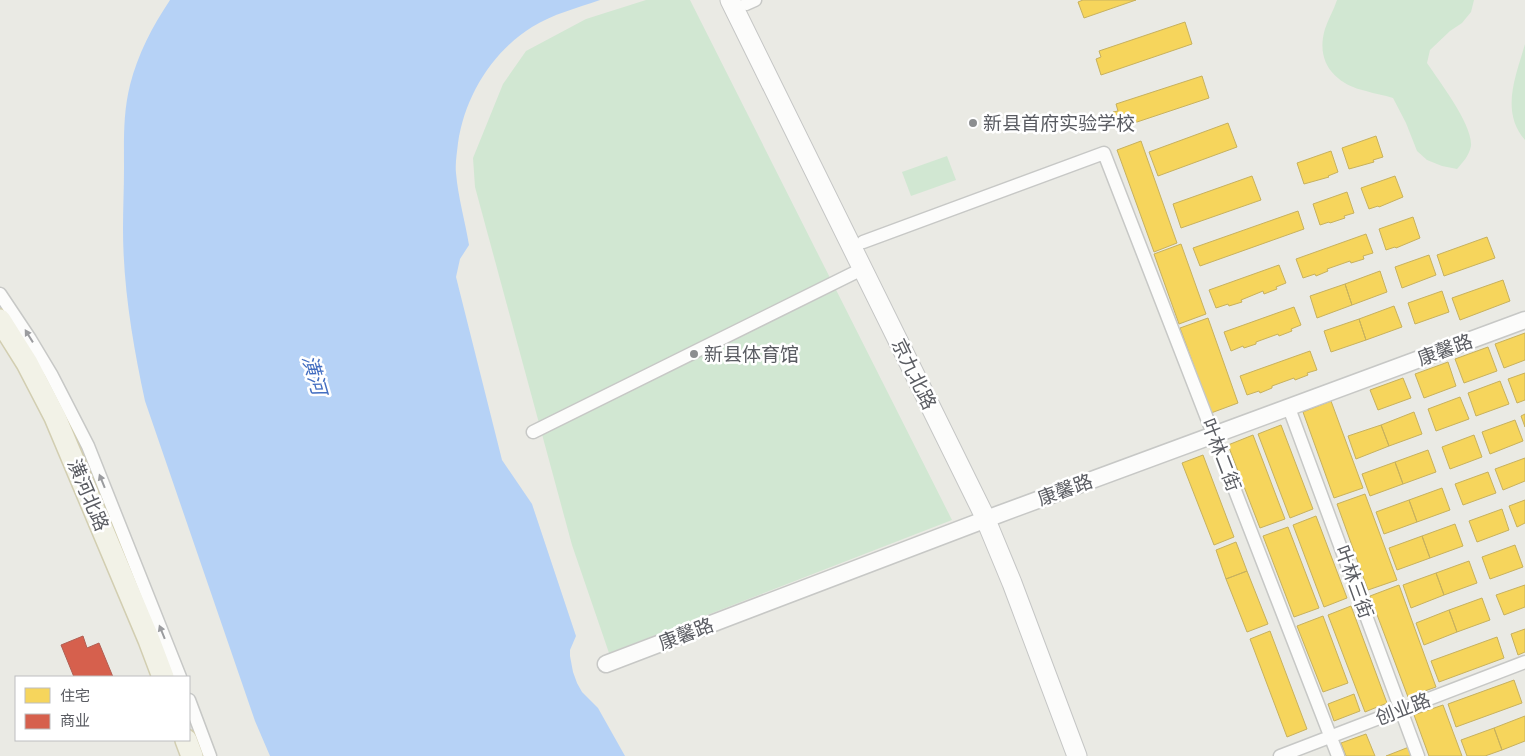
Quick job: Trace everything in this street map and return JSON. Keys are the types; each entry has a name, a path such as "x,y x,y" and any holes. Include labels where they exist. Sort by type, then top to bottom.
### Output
{"main road":[{"name":"京九北路","path":"744,1 863,242 992,518 1012,583 1077,756"},
{"name":"京九北路","path":"744,1 862,269 1024,578 1091,756"},
{"name":"潢河北路","path":"0,320 27,364 55,417 163,676"},
{"name":"潢河北路","path":"0,344 44,422 149,676"},
{"path":"173,741 179,756"},
{"path":"186,741 192,756"}],"street":[{"name":"叶林二街","path":"863,242 1104,153 1338,756"},
{"path":"533,432 862,269"},
{"path":"0,294 51,374 88,446 180,676"},
{"name":"康馨路","path":"606,664 1525,320"},
{"name":"叶林三街","path":"1289,408 1418,756"},
{"name":"创业路","path":"1280,756 1525,662"},
{"path":"190,703 210,756"}],"green space":[{"name":"新县体育馆","path":"646,0 690,0 952,520 609,653 572,545 475,187 473,158 503,84 526,51 586,19"},
{"path":"1337,0 1474,0 1471,12 1462,23 1450,31 1430,50 1427,63 1461,115 1470,137 1471,146 1469,153 1457,169 1427,160 1417,151 1406,123 1393,98 1355,88 1345,83 1330,70 1325,61 1323,41 1326,25"},
{"path":"1525,44 1525,140 1517,129 1513,117 1512,93"},
{"path":"947,156 956,180 911,196 902,172"}],"water":[{"name":"潢河","path":"170,0 600,0 548,18 518,37 493,62 474,92 462,126 456,158 457,182 469,245 460,259 456,277 502,460 532,504 576,636 570,650 573,672 582,692 598,708 625,756 270,756 255,721 145,401 136,359 130,316 123,251 126,106 133,74 141,52 157,20"}],"building: 住宅":[{"path":"1083,0 1136,0 1084,18 1078,2"},
{"path":"1185,22 1192,44 1101,75 1096,59 1101,57 1099,51"},
{"path":"1202,76 1209,98 1119,128 1113,112 1118,111 1116,104"},
{"path":"1228,123 1237,147 1158,176 1149,152"},
{"path":"1376,136 1383,157 1373,160 1374,162 1349,169 1342,148"},
{"path":"1141,141 1177,243 1154,252 1117,150"},
{"path":"1331,151 1338,172 1329,177 1304,184 1297,163"},
{"path":"1252,176 1261,200 1181,228 1173,204"},
{"path":"1395,176 1403,197 1369,209 1361,188"},
{"path":"1347,192 1354,213 1344,216 1345,218 1320,225 1313,204"},
{"path":"1298,211 1304,229 1200,266 1193,248"},
{"path":"1413,217 1420,238 1386,250 1379,229"},
{"path":"1366,234 1373,253 1363,256 1364,259 1351,263 1350,261 1327,269 1328,271 1316,276 1315,274 1303,278 1296,259"},
{"path":"1487,237 1495,258 1444,276 1437,255"},
{"path":"1181,244 1206,314 1179,324 1154,254"},
{"path":"1429,255 1436,275 1402,288 1395,267"},
{"path":"1279,265 1286,283 1264,294 1263,291 1241,300 1242,302 1216,308 1209,290"},
{"path":"1380,271 1387,292 1352,305 1345,284"},
{"path":"1503,280 1510,301 1460,320 1452,298"},
{"path":"1345,284 1352,305 1317,318 1310,296"},
{"path":"1442,291 1449,312 1415,324 1408,303"},
{"path":"1394,306 1402,327 1366,340 1359,319"},
{"path":"1294,307 1301,325 1279,336 1278,334 1256,342 1256,344 1244,348 1243,346 1231,351 1224,332"},
{"path":"1208,318 1238,403 1211,413 1180,328"},
{"path":"1359,319 1366,340 1331,352 1324,331"},
{"path":"1525,333 1525,360 1504,368 1495,344"},
{"path":"1488,347 1497,371 1464,383 1455,359"},
{"path":"1310,351 1317,370 1295,380 1294,378 1272,386 1272,388 1260,393 1259,391 1247,395 1240,376"},
{"path":"1448,362 1456,386 1424,398 1415,374"},
{"path":"1525,373 1525,400 1517,403 1508,379"},
{"path":"1403,378 1411,398 1378,410 1370,390"},
{"path":"1500,381 1509,404 1476,416 1468,393"},
{"path":"1460,397 1469,419 1436,431 1428,409"},
{"path":"1331,401 1363,488 1334,498 1303,412"},
{"path":"1414,412 1422,434 1389,446 1381,425"},
{"path":"1525,414 1525,427 1521,416"},
{"path":"1515,420 1523,441 1490,454 1482,432"},
{"path":"1281,425 1313,509 1290,518 1258,434"},
{"path":"1381,425 1389,446 1356,459 1348,436"},
{"path":"1253,435 1285,519 1260,528 1228,445"},
{"path":"1474,435 1482,457 1450,469 1442,447"},
{"path":"1428,450 1436,472 1403,484 1395,462"},
{"path":"1203,455 1234,537 1214,545 1182,463"},
{"path":"1525,458 1525,481 1503,490 1495,469"},
{"path":"1395,462 1403,484 1370,496 1362,474"},
{"path":"1488,472 1496,493 1463,505 1455,484"},
{"path":"1442,488 1450,510 1417,522 1409,500"},
{"path":"1365,494 1397,580 1368,590 1337,504"},
{"path":"1409,500 1417,522 1384,534 1376,512"},
{"path":"1525,500 1525,523 1517,527 1509,506"},
{"path":"1502,509 1509,530 1477,542 1469,521"},
{"path":"1316,516 1347,598 1324,607 1293,525"},
{"path":"1455,524 1463,546 1430,558 1422,536"},
{"path":"1288,527 1319,608 1294,617 1263,536"},
{"path":"1422,536 1430,558 1397,570 1389,548"},
{"path":"1236,542 1247,571 1226,579 1216,550"},
{"path":"1515,545 1523,567 1490,579 1482,557"},
{"path":"1469,561 1477,583 1444,595 1436,573"},
{"path":"1247,571 1268,624 1247,632 1226,579"},
{"path":"1436,573 1444,595 1411,608 1403,585"},
{"path":"1399,585 1436,687 1408,697 1370,596"},
{"path":"1525,585 1525,607 1504,615 1496,595"},
{"path":"1482,598 1490,620 1457,632 1449,610"},
{"path":"1351,606 1387,703 1365,712 1328,615"},
{"path":"1449,610 1457,632 1424,645 1416,623"},
{"path":"1323,616 1348,683 1323,692 1297,626"},
{"path":"1525,629 1525,652 1518,655 1511,634"},
{"path":"1270,631 1307,729 1287,737 1250,639"},
{"path":"1497,637 1504,658 1439,682 1431,661"},
{"path":"1514,680 1522,703 1456,727 1448,704"},
{"path":"1354,694 1360,711 1334,721 1328,704"},
{"path":"1443,705 1462,756 1429,756 1414,715"},
{"path":"1525,716 1525,741 1502,750 1494,728"},
{"path":"1494,728 1502,750 1485,756 1467,756 1461,740"},
{"path":"1366,734 1375,756 1346,756 1341,743"},
{"path":"1409,747 1413,756 1386,756"}],"building: 商业":[{"path":"83,636 87,648 99,643 113,676 74,676 61,645"}],"place":[{"name":"新县首府实验学校","path":"973,123"},
{"name":"新县体育馆","path":"694,354"}]}
